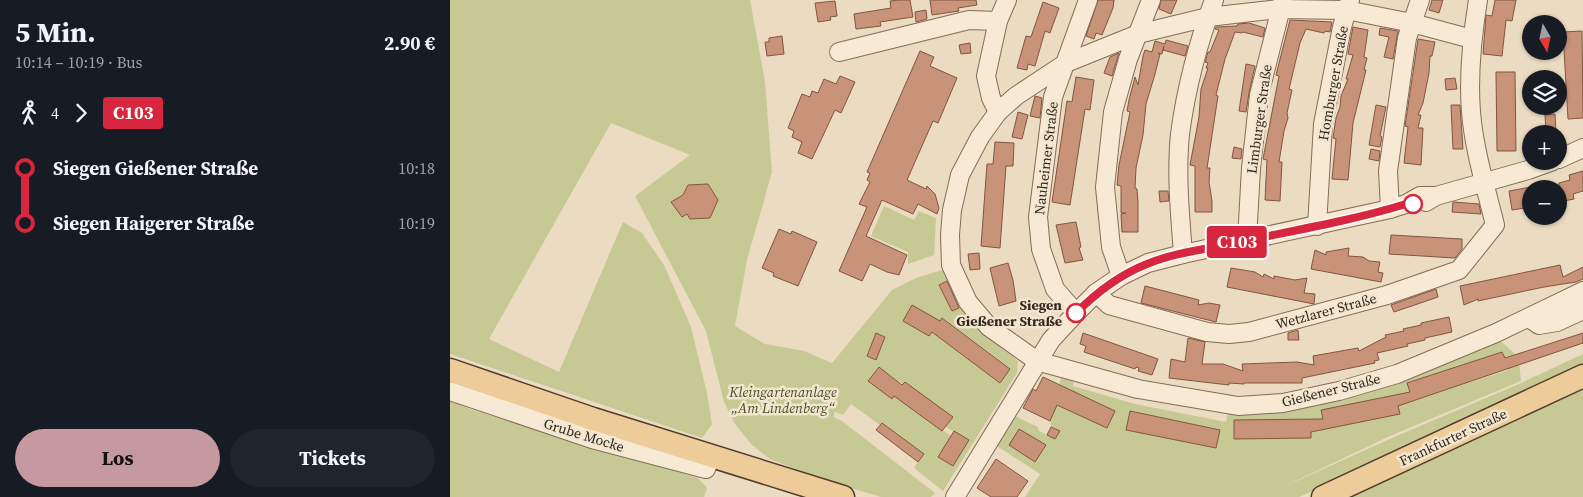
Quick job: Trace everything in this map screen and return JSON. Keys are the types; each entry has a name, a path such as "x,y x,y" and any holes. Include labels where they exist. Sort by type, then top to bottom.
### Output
{"main road":[{"path":"450,370 532,399 843,497"},
{"name":"Frankfurter Straße","path":"1323,497 1583,376"}],"street":[{"path":"998,112 990,98 986,76 998,21 1007,0"},
{"name":"Nauheimer Straße","path":"1076,313 1055,289 1041,249 1038,217 1053,97 1088,0"},
{"path":"1121,276 1111,247 1105,187 1113,112 1128,59 1151,0"},
{"path":"1183,254 1179,197 1180,135 1191,75 1214,0"},
{"path":"1398,207 1388,171 1407,38 1420,0"},
{"path":"1478,0 1472,39 1471,112 1483,182"},
{"path":"1037,361 989,327 968,302 951,265 950,235 952,210 960,175 980,137 998,112 1016,96 1066,63 1138,34 1208,17 1281,4 1348,5 1472,39"},
{"name":"Limburger Straße","path":"1247,240 1259,95 1281,4"},
{"name":"Homburger Straße","path":"1317,226 1323,124 1348,5"},
{"path":"838,52 968,20 998,21"},
{"path":"1567,155 1583,148"},
{"path":"955,497 1051,340 1096,293 1121,276 1148,263 1398,207 1420,196 1436,196 1528,170"},
{"name":"Wetzlarer Straße","path":"1096,293 1109,304 1208,332 1229,334 1249,332 1387,295 1459,270 1495,225 1483,182"},
{"name":"Gießener Straße","path":"1037,361 1178,397 1238,406 1283,403 1339,391 1397,374 1460,349 1583,291"},
{"path":"1529,318 1539,325 1557,322 1583,310"},
{"name":"Grube Mocke","path":"450,391 592,439 706,469 710,456"}],"green space":[{"name":"Kleingartenanlage „Am Lindenberg“","path":"450,0 750,0 765,82 772,172 747,260 735,326 765,344 804,351 832,363 892,290 916,278 942,270 946,272 949,279 939,285 952,311 960,307 964,309 989,339 1018,362 1017,373 943,491 914,468 923,454 882,423 880,425 851,404 843,415 835,412 833,417 842,421 935,493 931,497 881,497 824,480 770,459 752,445 735,424 724,402 706,331 635,196 690,155 611,123 489,339 559,372 623,222 642,233 664,265 691,327 707,393 712,424 702,438 450,354","holes":["943,318 1010,368 1000,382 932,332","876,334 885,337 876,360 867,356","878,367 952,418 946,427 968,440 952,465 938,457 951,436 894,396 892,399 868,381"]},
{"path":"884,206 914,220 919,211 936,218 934,255 908,264 908,252 871,236"},
{"path":"1500,341 1517,358 1521,381 1390,436 1281,488 1583,354 1583,372 1299,497 1025,497 1040,474 997,446 1015,416 1038,427 1039,431 1055,439 1059,431 1051,427 1050,421 1054,412 1027,400 1029,399 1052,402 1107,428 1115,411 1059,385 1062,374 1074,378 1073,386 1135,404 1226,422 1228,412 1424,371","holes":["1502,352 1508,370 1413,401 1407,383","1395,395 1324,429 1321,410","1130,411 1220,430 1216,448 1126,430","1311,419 1311,438 1234,439 1234,420"]},
{"path":"1583,383 1583,497 1344,497"},
{"path":"450,398 470,409 698,478 707,488 704,497 450,497"}],"building":[{"path":"910,0 913,17 880,22 881,26 856,29 854,14 891,8 890,1"},
{"path":"930,0 976,0 977,5 958,8 959,11 932,15"},
{"path":"1098,0 1114,0 1113,8 1102,35 1096,33 1094,39 1086,36"},
{"path":"1161,0 1177,0 1171,14 1159,9"},
{"path":"1432,0 1443,0 1439,13 1429,10"},
{"path":"1495,0 1516,0 1512,21 1506,20 1502,56 1483,54 1486,15 1492,16"},
{"path":"835,1 837,16 830,17 831,20 818,22 815,3"},
{"path":"1043,2 1059,8 1050,33 1045,31 1035,66 1028,64 1027,70 1017,68 1026,36 1031,37"},
{"path":"926,10 927,19 916,22 915,12"},
{"path":"1290,20 1332,22 1330,32 1325,31 1324,33 1306,29 1300,43 1289,89 1292,90 1279,162 1282,162 1280,201 1265,200 1267,160 1263,159 1279,76 1276,75"},
{"path":"1249,23 1265,28 1263,37 1235,32 1225,59 1216,95 1218,96 1207,168 1210,168 1209,182 1212,212 1195,212 1195,166 1190,165 1199,117 1201,89 1208,68 1206,68 1208,63 1205,62 1219,30 1215,29 1216,27 1237,26 1238,24"},
{"path":"1353,27 1368,30 1364,57 1367,58 1364,70 1366,70 1353,123 1348,180 1332,179 1336,139 1333,138 1341,96 1348,79 1346,79 1353,55 1348,54"},
{"path":"1380,28 1398,31 1393,59 1384,57 1389,37 1379,35"},
{"path":"1582,31 1583,118 1568,119 1567,70 1565,70 1565,60 1568,60 1568,32"},
{"path":"782,36 784,54 767,56 765,42 769,42 769,38"},
{"path":"1418,39 1435,42 1432,56 1430,56 1429,73 1423,103 1418,115 1421,115 1418,128 1423,128 1421,165 1404,163 1408,127 1405,126"},
{"path":"1166,40 1188,46 1185,56 1163,50 1162,54 1158,53 1160,54 1146,104 1143,135 1136,168 1135,188 1137,189 1138,202 1138,232 1122,232 1121,214 1126,213 1121,213 1121,186 1117,185 1119,165 1130,112 1127,111 1135,77 1138,85 1145,50 1152,52 1155,41 1165,44"},
{"path":"970,43 971,53 961,54 959,45"},
{"path":"920,51 934,57 930,66 957,78 938,123 933,121 907,180 926,189 927,186 935,194 939,208 937,214 918,204 913,214 882,200 866,236 907,255 899,275 870,264 862,281 839,271 867,207 859,204 870,182 867,180 870,173 867,172"},
{"path":"1119,53 1112,76 1104,73 1110,57"},
{"path":"1246,64 1255,66 1246,112 1239,111"},
{"path":"1496,72 1515,72 1516,151 1497,151"},
{"path":"840,76 855,82 841,113 835,110 812,159 798,153 802,142 792,137 794,131 788,128 802,94 810,97 812,91 818,93 824,79 836,84"},
{"path":"1076,77 1094,80 1090,110 1085,109 1070,205 1052,202 1067,101 1072,102"},
{"path":"1455,78 1457,89 1446,90 1445,79"},
{"path":"1035,96 1042,98 1040,118 1030,116"},
{"path":"1376,105 1386,107 1380,136 1382,137 1380,147 1369,145"},
{"path":"1451,105 1460,105 1463,149 1453,149"},
{"path":"1018,112 1028,115 1022,139 1012,137"},
{"path":"1545,115 1555,115 1556,125 1546,125"},
{"path":"995,142 1014,143 1013,166 1006,166 1000,248 981,246 987,164 993,164"},
{"path":"1234,147 1242,149 1241,159 1232,158"},
{"path":"1371,149 1380,151 1379,161 1369,159"},
{"path":"1583,171 1583,191 1573,194 1574,199 1567,200 1567,181 1570,180 1569,175"},
{"path":"708,184 718,200 710,218 690,219 687,214 682,217 671,202 683,195 688,185"},
{"path":"1522,189 1522,208 1512,210 1509,191"},
{"path":"1159,191 1168,191 1169,201 1160,202"},
{"path":"1453,202 1479,204 1481,214 1452,212"},
{"path":"1076,222 1081,247 1079,248 1083,260 1065,263 1056,225"},
{"path":"779,229 791,234 792,231 817,242 798,286 773,276 774,273 762,268"},
{"path":"1391,235 1462,239 1462,249 1455,258 1389,254"},
{"path":"1349,248 1348,256 1363,257 1369,261 1380,262 1378,272 1383,273 1381,282 1311,269 1315,250 1326,255 1326,252"},
{"path":"979,253 980,269 970,270 968,254"},
{"path":"1008,263 1016,301 999,306 990,268"},
{"path":"1560,265 1563,277 1583,267 1583,279 1576,282 1478,301 1478,299 1464,305 1460,286"},
{"path":"1231,268 1255,272 1263,277 1264,274 1274,279 1274,276 1295,280 1307,278 1304,293 1315,294 1314,304 1227,287"},
{"path":"947,281 959,308 952,311 939,285"},
{"path":"1145,286 1199,300 1198,305 1209,303 1220,305 1216,322 1141,303"},
{"path":"1436,289 1438,297 1394,312 1391,305"},
{"path":"912,305 940,321 942,318 1010,369 1000,383 932,332 929,336 903,321"},
{"path":"1449,317 1452,332 1425,338 1425,340 1407,344 1408,346 1377,353 1379,360 1374,361 1375,363 1302,378 1302,383 1229,383 1229,385 1169,378 1171,359 1185,362 1188,338 1205,342 1202,364 1223,364 1243,371 1242,364 1297,362 1314,365 1313,356 1358,348 1359,351 1386,337 1385,335 1404,331 1403,329 1421,325 1421,323"},
{"path":"1298,330 1299,340 1288,340 1288,333"},
{"path":"876,333 885,337 876,360 867,356"},
{"path":"1083,333 1158,359 1152,375 1138,371 1139,368 1136,367 1135,369 1084,352 1086,346 1080,344"},
{"path":"1583,333 1583,343 1398,406 1400,414 1311,432 1311,438 1234,439 1234,420 1323,419 1321,410 1410,392 1407,383 1502,352 1505,358"},
{"path":"879,367 902,385 905,382 953,417 942,431 894,396 892,399 868,381"},
{"path":"1043,377 1115,411 1107,428 1057,405 1050,421 1023,408 1033,389 1036,391"},
{"path":"1130,411 1220,430 1216,448 1126,430"},
{"path":"882,423 924,454 918,462 876,430"},
{"path":"1051,427 1060,431 1055,439 1047,435"},
{"path":"1019,429 1046,445 1035,462 1009,445"},
{"path":"954,431 969,440 953,466 938,457"},
{"path":"996,459 1028,481 1017,497 991,497 977,488"}],"bus line":[{"name":"C103","path":"1076,313 1096,293 1121,276 1148,263 1317,226 1406,204 1413,204"}],"place":[{"name":"Siegen Gießener Straße","path":"1076,313"}]}
